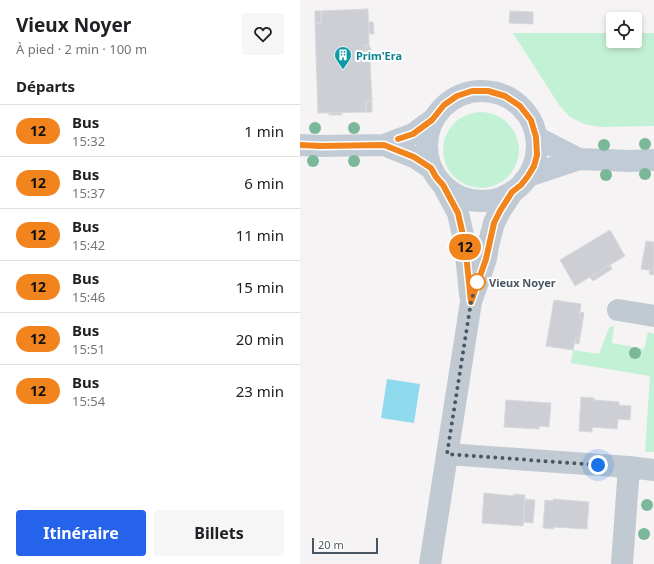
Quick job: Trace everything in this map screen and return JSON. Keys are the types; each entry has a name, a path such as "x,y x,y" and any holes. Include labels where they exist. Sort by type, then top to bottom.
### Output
{"main road":[{"path":"300,145 384,145 413,134 432,120 444,105 457,96 472,91 488,91 505,96 520,106 531,120 536,137 537,155 534,166 521,185 512,192 500,198 489,201 476,201 464,198 453,193 443,185 431,168 426,139 432,120"},
{"path":"536,137 580,159"},
{"path":"384,145 414,157 431,168"},
{"path":"528,176 580,159 631,161 654,160"}],"street":[{"path":"443,185 458,213 465,244 471,302"},
{"path":"430,564 471,302 486,259 494,223 512,192"},
{"path":"618,310 654,316"},
{"path":"447,454 654,470"},
{"path":"622,564 629,467"}],"green space":[{"path":"513,33 606,33 606,48 642,48 642,33 654,33 654,126 600,127 584,124 570,117 559,105"},
{"path":"481,112 495,115 508,123 516,136 519,150 516,164 508,177 495,185 481,188 467,185 454,177 446,164 443,150 446,136 454,123 467,115"},
{"path":"611,326 614,326 612,343 644,349 648,332 654,334 654,452 645,452 650,376 571,363 573,350 599,354"}],"water":[{"path":"387,379 420,384 414,423 381,418"}],"building":[{"name":"Prim'Era","path":"368,9 369,45 365,45 365,56 368,56 370,61 372,101 366,101 366,112 318,113 315,23 321,23 321,11"},
{"path":"315,11 321,11 321,23 315,23"},
{"path":"510,11 533,12 533,24 509,23"},
{"path":"369,22 373,22 374,34 369,34"},
{"path":"365,45 369,45 373,55 369,57 365,56"},
{"path":"366,101 372,101 372,112 366,112"},
{"path":"329,113 341,113 342,115 329,115"},
{"path":"610,230 625,256 575,286 560,260"},
{"path":"646,241 654,242 654,271 641,269"},
{"path":"610,265 612,269 593,281 590,277"},
{"path":"650,270 654,271 654,275 649,274"},
{"path":"554,300 581,304 579,318 583,319 580,338 576,337 573,350 546,346"},
{"path":"580,312 584,313 583,319 579,318"},
{"path":"576,337 580,338 579,344 575,343"},
{"path":"581,397 594,398 594,400 619,402 619,405 631,406 630,420 618,419 617,429 592,427 592,432 579,431"},
{"path":"506,400 551,403 549,427 539,426 539,429 504,427"},
{"path":"484,493 514,496 514,494 525,495 523,526 482,523"},
{"path":"525,499 535,500 533,523 523,522"},
{"path":"553,499 589,502 587,529 554,527 554,529 543,528 545,500 553,501"}],"bus line":[{"name":"12","path":"300,145 384,145 414,157 431,168 443,185 458,213 465,244 471,302 486,259 494,223 512,192 521,185 534,166 537,155 536,137 531,120 520,106 505,96 488,91 472,91 457,96 444,105 432,120 413,134 398,139"}],"place":[{"name":"Prim'Era","path":"343,70"},
{"name":"Vieux Noyer","path":"477,282"}],"route":[{"path":"477,282 471,302 447,454 598,465"}]}
